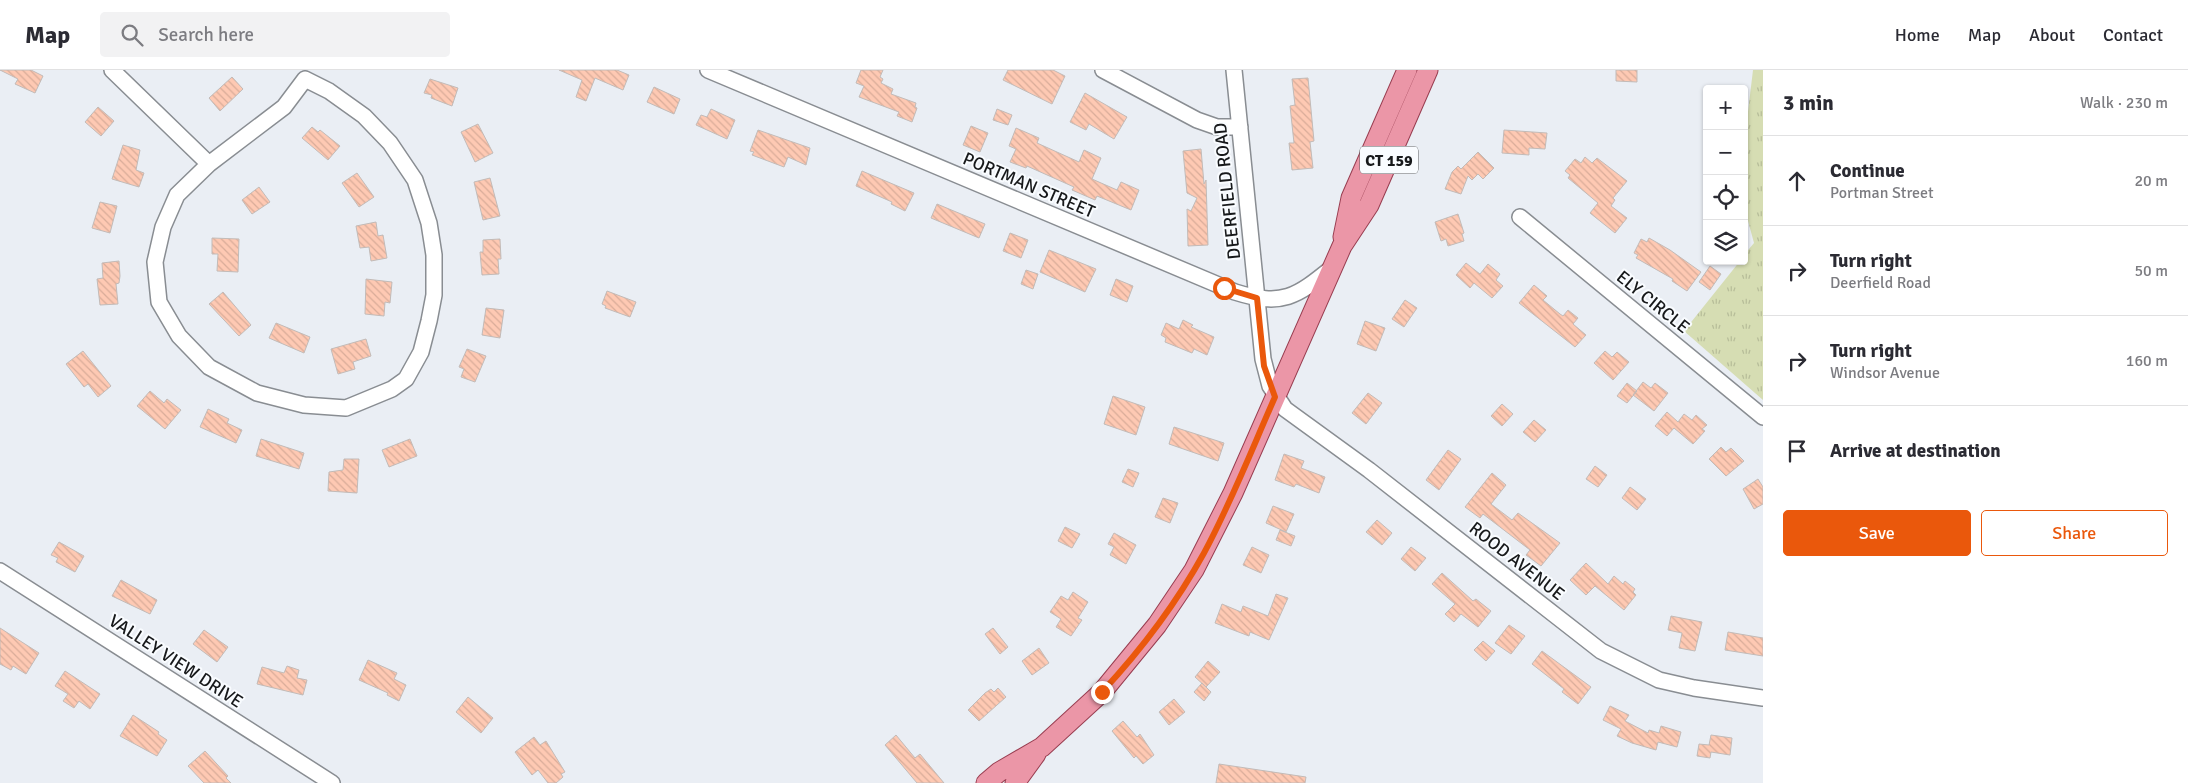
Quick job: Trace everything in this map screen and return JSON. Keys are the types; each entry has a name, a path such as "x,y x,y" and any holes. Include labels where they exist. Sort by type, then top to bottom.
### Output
{"main road":[{"name":"CT 159","path":"1342,246 1351,198 1407,70"},
{"name":"CT 159","path":"1015,783 1042,748 1085,709 1121,672 1178,596 1212,536 1342,246 1369,205 1428,70"},
{"name":"CT 159","path":"986,783 1000,772 1042,748"}],"street":[{"path":"112,70 209,164"},
{"name":"PORTMAN STREET","path":"708,70 1224,288 1257,298 1274,299 1293,296 1304,290 1333,266"},
{"path":"1103,70 1197,120 1217,127 1240,127"},
{"name":"DEERFIELD ROAD","path":"1234,70 1264,366 1275,397"},
{"path":"308,74 364,116 390,143 415,180 429,223 434,255 434,295 421,352 406,379 392,389 346,408 304,405 257,393 209,367 179,336 159,302 155,262 163,227 177,195 209,164 284,107 308,74"},
{"name":"ELY CIRCLE","path":"1520,217 1763,417"},
{"name":"ROOD AVENUE","path":"1275,397 1291,415 1369,470 1602,651 1659,680 1694,688 1763,698"},
{"name":"VALLEY VIEW DRIVE","path":"0,571 332,783"}],"green space":[{"path":"1753,70 1763,70 1763,400 1684,331 1737,265 1748,265 1748,250 1754,243 1748,221 1748,112"}],"building":[{"path":"0,70 31,70 43,76 35,93 15,84 18,79"},
{"path":"559,70 617,70 629,75 623,90 595,78 586,101 576,97 582,80"},
{"path":"861,70 883,70 880,77 883,79 881,83 893,89 891,94 916,103 915,107 917,108 912,122 897,116 899,112 859,97 864,86 856,83"},
{"path":"1008,70 1053,70 1065,76 1052,104 1003,80"},
{"path":"1616,70 1637,70 1637,82 1616,81"},
{"path":"232,77 243,89 220,111 209,98"},
{"path":"1308,78 1314,141 1310,142 1313,168 1292,170 1289,143 1294,143 1290,106 1295,105 1292,79"},
{"path":"430,79 458,88 452,106 431,98 432,95 424,93"},
{"path":"654,87 680,99 674,114 647,102"},
{"path":"1085,93 1127,117 1114,139 1089,124 1086,130 1070,122"},
{"path":"98,107 114,121 101,136 85,122"},
{"path":"711,109 735,120 727,139 696,125 701,115 707,117"},
{"path":"997,109 1012,115 1008,125 993,120"},
{"path":"478,124 493,153 475,162 461,132"},
{"path":"971,126 988,133 980,152 963,145"},
{"path":"312,127 318,132 320,130 340,146 328,160 302,138"},
{"path":"1016,128 1039,138 1037,143 1079,162 1084,150 1101,158 1092,179 1117,190 1121,182 1139,190 1131,210 1097,196 1095,200 1072,190 1074,187 1027,166 1026,168 1010,162 1016,149 1009,146"},
{"path":"758,130 810,148 806,165 788,157 784,167 752,155 754,152 750,151"},
{"path":"1504,130 1547,133 1545,149 1529,148 1529,155 1502,153"},
{"path":"123,145 140,150 136,170 144,173 139,187 112,179"},
{"path":"1201,149 1204,184 1206,180 1208,245 1188,246 1187,209 1191,211 1197,198 1187,193 1183,151"},
{"path":"1478,152 1494,168 1483,179 1478,174 1472,180 1468,176 1461,194 1445,189 1452,172 1458,166 1461,169"},
{"path":"1585,157 1592,163 1597,158 1627,181 1613,198 1615,200 1611,206 1627,218 1615,233 1590,213 1598,203 1568,178 1570,175 1565,171 1575,159 1581,163"},
{"path":"862,171 914,193 905,211 891,204 892,202 856,186"},
{"path":"357,173 374,197 359,207 342,183"},
{"path":"490,178 500,216 483,220 474,182"},
{"path":"259,187 270,202 252,214 242,200"},
{"path":"100,202 117,206 110,233 92,228"},
{"path":"937,204 985,224 979,238 931,218"},
{"path":"1458,214 1464,233 1462,234 1464,241 1448,246 1446,239 1441,241 1435,222"},
{"path":"376,222 378,236 383,235 387,258 371,261 369,247 360,248 356,226"},
{"path":"1010,233 1028,240 1021,258 1003,251"},
{"path":"212,238 239,239 238,272 217,271 218,254 212,254"},
{"path":"1649,238 1701,272 1687,291 1672,281 1673,279 1636,258 1638,255 1634,253 1641,239 1647,242"},
{"path":"500,239 501,259 498,259 499,274 482,275 480,252 483,252 483,240"},
{"path":"1049,250 1096,269 1085,292 1040,272"},
{"path":"119,261 120,276 119,283 116,284 118,304 100,305 97,279 103,278 102,263"},
{"path":"1466,263 1480,274 1488,264 1500,274 1496,280 1503,286 1492,298 1474,283 1470,288 1456,275"},
{"path":"1710,266 1721,274 1710,290 1699,282"},
{"path":"1026,270 1038,274 1033,289 1021,284"},
{"path":"366,279 392,282 390,303 385,302 384,316 365,314"},
{"path":"1116,279 1133,286 1127,302 1110,295"},
{"path":"1534,285 1547,296 1543,300 1560,314 1563,316 1568,310 1578,318 1573,324 1586,335 1575,347 1519,303"},
{"path":"607,291 636,302 630,317 605,308 606,306 602,304"},
{"path":"223,292 251,325 239,336 209,304"},
{"path":"1405,300 1417,308 1404,327 1392,319"},
{"path":"486,308 504,310 500,338 482,335"},
{"path":"1183,320 1193,325 1191,327 1214,337 1207,355 1194,349 1192,353 1165,342 1166,338 1161,335 1166,323 1179,329"},
{"path":"1365,321 1385,328 1376,351 1357,344"},
{"path":"276,323 310,337 304,353 269,338"},
{"path":"366,339 371,356 353,362 355,369 338,374 331,349"},
{"path":"467,349 486,356 475,382 461,377 464,369 459,367"},
{"path":"83,351 111,386 98,397 88,384 84,387 66,364"},
{"path":"1605,351 1612,357 1617,352 1629,362 1613,380 1594,363"},
{"path":"1643,382 1651,388 1655,383 1668,393 1654,411 1633,395"},
{"path":"1627,383 1637,391 1627,403 1617,396"},
{"path":"150,391 164,403 167,399 181,410 165,429 137,406"},
{"path":"1368,393 1382,403 1366,424 1352,413"},
{"path":"1113,396 1145,407 1136,435 1104,424"},
{"path":"1502,404 1513,414 1502,426 1491,416"},
{"path":"208,409 229,419 227,423 242,430 236,443 200,427"},
{"path":"1667,412 1678,422 1684,414 1692,420 1696,415 1707,425 1702,429 1705,431 1693,444 1674,428 1667,436 1655,426"},
{"path":"1534,420 1546,430 1535,442 1523,432"},
{"path":"1174,427 1224,443 1218,461 1169,444"},
{"path":"261,439 304,453 299,469 256,456"},
{"path":"410,439 417,456 389,467 382,450"},
{"path":"1721,447 1726,452 1731,448 1744,461 1726,476 1709,459"},
{"path":"1448,450 1461,459 1439,490 1426,480"},
{"path":"1284,454 1304,461 1301,468 1325,477 1319,493 1296,484 1294,487 1275,480"},
{"path":"344,459 359,459 357,493 328,491 329,472 343,470"},
{"path":"1595,466 1607,475 1598,487 1586,479"},
{"path":"1128,469 1139,473 1133,487 1122,482"},
{"path":"1492,473 1506,485 1491,504 1512,520 1518,513 1560,543 1541,566 1526,555 1530,550 1483,514 1480,518 1465,507"},
{"path":"1758,479 1763,487 1763,504 1754,509 1743,489"},
{"path":"1630,487 1646,499 1637,510 1622,498"},
{"path":"1163,498 1178,503 1170,523 1155,517"},
{"path":"1273,506 1294,514 1286,532 1266,523"},
{"path":"1377,520 1392,533 1382,545 1366,532"},
{"path":"1065,527 1080,534 1072,548 1058,541"},
{"path":"1280,530 1295,536 1291,546 1276,540"},
{"path":"1114,533 1136,545 1126,564 1110,555 1114,547 1108,544"},
{"path":"59,542 84,556 75,572 56,562 58,558 51,555"},
{"path":"1252,547 1269,555 1261,573 1243,565"},
{"path":"1411,547 1426,558 1415,571 1401,559"},
{"path":"1586,563 1608,584 1614,576 1623,584 1625,581 1635,589 1633,592 1636,595 1624,610 1595,586 1586,595 1570,580"},
{"path":"1442,573 1473,601 1476,599 1491,611 1478,627 1461,614 1454,622 1445,614 1455,604 1432,584"},
{"path":"121,580 157,600 150,614 112,596"},
{"path":"1073,592 1088,602 1078,618 1082,620 1071,636 1056,627 1061,619 1050,612 1061,596 1068,600"},
{"path":"1276,594 1288,598 1269,640 1250,632 1249,636 1215,623 1222,604 1241,612 1243,606 1268,616"},
{"path":"1671,616 1702,622 1695,651 1679,648 1682,633 1668,630"},
{"path":"1509,625 1525,636 1511,654 1495,643"},
{"path":"0,628 39,653 26,674 13,666 11,670 0,664"},
{"path":"993,628 1008,647 1000,654 985,634"},
{"path":"204,630 228,647 217,662 193,644"},
{"path":"1728,632 1763,638 1763,656 1725,650"},
{"path":"1483,641 1495,651 1486,661 1474,650"},
{"path":"1039,648 1049,663 1032,675 1022,661"},
{"path":"1542,651 1591,687 1578,704 1562,692 1564,689 1532,664"},
{"path":"368,660 397,673 394,679 406,685 399,701 387,695 388,693 359,680"},
{"path":"1208,661 1220,672 1206,687 1195,677"},
{"path":"287,666 299,670 297,678 307,680 303,695 257,684 262,667 284,673"},
{"path":"65,671 100,694 90,709 79,701 74,708 63,701 68,694 55,686"},
{"path":"1202,683 1211,692 1204,701 1194,692"},
{"path":"998,688 1006,697 979,721 968,710 985,693 991,689 994,692"},
{"path":"468,697 493,718 481,733 456,712"},
{"path":"1174,699 1185,712 1169,725 1159,712"},
{"path":"1610,706 1629,715 1625,721 1648,733 1649,730 1659,733 1661,726 1681,732 1677,747 1658,742 1656,750 1632,743 1617,736 1621,729 1603,720"},
{"path":"133,715 159,732 158,734 167,740 157,756 120,736"},
{"path":"1123,721 1137,737 1140,734 1154,755 1143,764 1136,756 1134,758 1112,731"},
{"path":"896,735 915,758 920,754 944,783 917,783 885,745"},
{"path":"1711,735 1732,738 1730,755 1711,752 1710,758 1697,756 1699,744 1709,745"},
{"path":"534,737 540,745 546,741 565,772 561,774 563,777 556,783 548,783 538,770 532,775 515,752"},
{"path":"205,751 228,776 226,778 231,783 204,783 188,766"},
{"path":"1219,764 1306,777 1305,783 1216,783"}],"route":[{"path":"1102,692 1121,672 1157,625 1194,570 1227,506 1275,397 1266,377 1264,366 1257,298 1224,288"}]}
